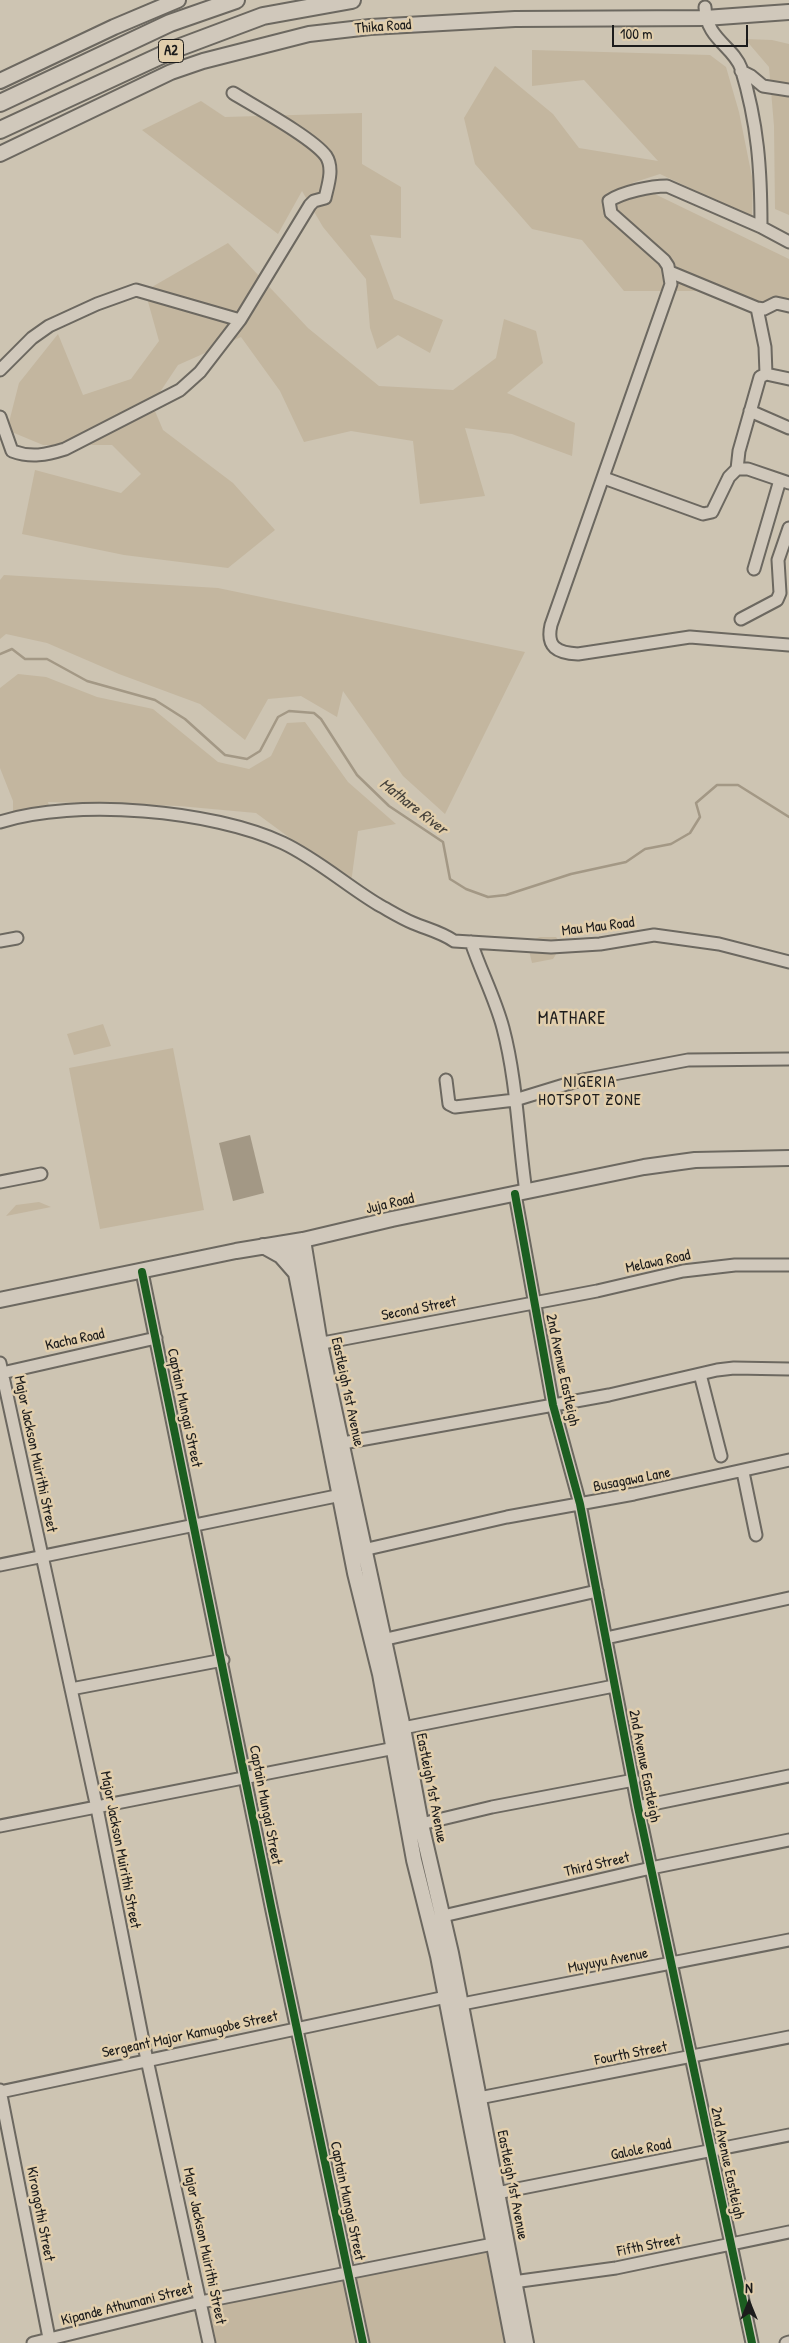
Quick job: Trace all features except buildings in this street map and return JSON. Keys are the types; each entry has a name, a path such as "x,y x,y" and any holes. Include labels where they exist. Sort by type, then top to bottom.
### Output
{"highway":[{"name":"A2","path":"0,103 170,23 236,0"},
{"name":"Thika Road","path":"0,130 175,49 263,16 352,0"}],"main road":[{"path":"0,81 114,27 178,0"},
{"name":"Thika Road","path":"0,154 171,72 220,56 309,34 370,27 515,19 784,12"},
{"name":"Juja Road","path":"0,1300 263,1246 296,1242 392,1219 674,1161 789,1158"},
{"path":"263,1246 281,1256 301,1271 316,1245 341,1232"},
{"name":"Eastleigh 1st Avenue","path":"296,1242 395,1748 414,1860 446,1996 513,2343"},
{"name":"Eastleigh 1st Avenue","path":"315,1345 343,1443 345,1494 363,1550 403,1728 421,1824 462,2004 526,2343"}],"street":[{"path":"705,13 720,43 738,62 754,114 760,173 761,227"},
{"path":"741,71 751,76 763,86 789,90"},
{"path":"0,417 12,451 24,456 45,456 65,449 180,390 205,366 240,320 310,204 325,198 330,171 326,157 309,142 233,93"},
{"path":"789,242 761,227 667,186 653,186 622,195 610,201 611,213 664,260 670,272 671,284 551,625 549,640 551,645 568,654 690,637 789,645"},
{"path":"670,272 757,308 764,309 776,304 789,306"},
{"path":"0,376 0,370 32,338 49,326 105,301 136,290 240,320"},
{"path":"757,308 765,347 766,374"},
{"path":"604,478 703,514 712,512 729,477 736,469 739,450 760,377 766,374 789,379"},
{"path":"750,411 789,428"},
{"path":"736,469 748,469 784,481 754,569"},
{"path":"741,619 776,600 780,594 778,560 789,528"},
{"name":"Mau Mau Road","path":"0,822 56,810 88,809 185,817 242,827 286,844 358,892 411,923 444,934 454,941 551,947 600,944 654,934 719,944 789,962"},
{"path":"0,941 17,938"},
{"name":"2nd Avenue Eastleigh","path":"471,942 498,1010 515,1100 520,1193 534,1302 553,1404 580,1504 638,1807 752,2343"},
{"path":"446,1080 451,1106 515,1100 577,1081 688,1060 789,1059"},
{"path":"0,1182 41,1174"},
{"name":"Melawa Road","path":"534,1302 707,1267 789,1265"},
{"name":"Captain Mungai Street","path":"142,1272 363,2343"},
{"name":"Second Street","path":"315,1345 534,1302"},
{"name":"Kacha Road","path":"1,1368 156,1338"},
{"name":"Major Jackson Muirithi Street","path":"1,1368 97,1808 147,2060 209,2343"},
{"path":"343,1443 609,1395 734,1368 789,1369"},
{"path":"700,1374 721,1456"},
{"name":"Busagawa Lane","path":"363,1550 507,1517 743,1472 789,1460"},
{"path":"743,1472 756,1535"},
{"path":"0,1565 345,1494"},
{"path":"382,1640 597,1591"},
{"path":"606,1638 789,1598"},
{"path":"71,1689 222,1660"},
{"path":"403,1728 614,1686"},
{"path":"0,1826 395,1748"},
{"path":"638,1807 789,1776"},
{"path":"421,1824 492,1807 634,1780"},
{"name":"Third Street","path":"442,1916 651,1868 789,1840"},
{"name":"Muyuyu Avenue","path":"462,2004 789,1940"},
{"name":"Sergeant Major Kamugobe Street","path":"0,2091 446,1996"},
{"name":"Fourth Street","path":"479,2098 789,2037"},
{"name":"Kirongothi Street","path":"0,2091 50,2341"},
{"name":"Galole Road","path":"497,2193 789,2136"},
{"name":"Fifth Street","path":"513,2282 616,2268 789,2232"},
{"name":"Kipande Athumani Street","path":"33,2343 50,2341 201,2302 493,2244"}],"shaded area":[{"path":"745,39 772,40 789,44 789,215 775,209 774,126 769,67"},
{"path":"532,50 710,55 726,67 739,112 753,182 752,217 660,174 632,183 789,259 789,310 721,291 624,291 582,240 532,229 475,164 464,118 495,66 553,114 579,148 658,161 584,80 532,86"},
{"path":"201,101 225,117 362,113 362,164 401,187 401,238 370,235 394,299 443,320 430,353 398,335 377,349 370,328 366,279 323,227 302,191 278,234 142,130"},
{"path":"228,243 308,328 379,386 453,390 496,358 504,319 536,331 543,363 507,393 575,423 572,456 512,434 465,428 485,496 420,504 413,441 351,431 304,442 280,391 241,337 178,365 152,404 163,430 233,483 275,530 228,568 124,555 22,534 35,470 121,493 141,474 112,445 43,445 7,430 19,383 58,334 83,395 131,379 159,341 145,291"},
{"path":"4,575 218,588 525,652 445,814 403,776 343,691 337,717 301,696 268,699 245,740 200,704 119,674 47,643 6,634 0,639 0,580"},
{"path":"18,674 46,677 97,697 153,709 218,762 249,769 271,756 287,723 305,722 348,782 396,824 358,831 351,883 256,813 179,806 48,802 49,806 13,813 13,801 0,768 0,688"},
{"path":"540,937 556,937 562,945 553,959 532,963 527,942"},
{"path":"103,1024 111,1046 74,1055 67,1034"},
{"path":"173,1048 204,1210 100,1229 69,1068"},
{"path":"250,1135 264,1193 233,1201 219,1143"},
{"path":"39,1202 51,1207 6,1216 16,1205"},
{"path":"493,2244 513,2343 209,2343 201,2302"}],"waterway":[{"name":"Mathare River","path":"0,654 12,649 25,659 47,659 87,681 155,700 185,719 225,755 247,759 260,751 278,717 289,711 314,713 321,719 357,775 389,806 443,842 450,879 466,889 488,897 506,895 571,874 626,862 645,849 671,844 690,833 700,817 696,803 717,785 738,785 789,817"}],"cycle path":[{"path":"515,1194 553,1405 580,1504 638,1807 752,2343"},
{"path":"142,1272 271,1906 363,2343"}],"district":[{"name":"MATHARE","path":"572,1019"},
{"name":"NIGERIA HOTSPOT ZONE","path":"590,1092"}]}
